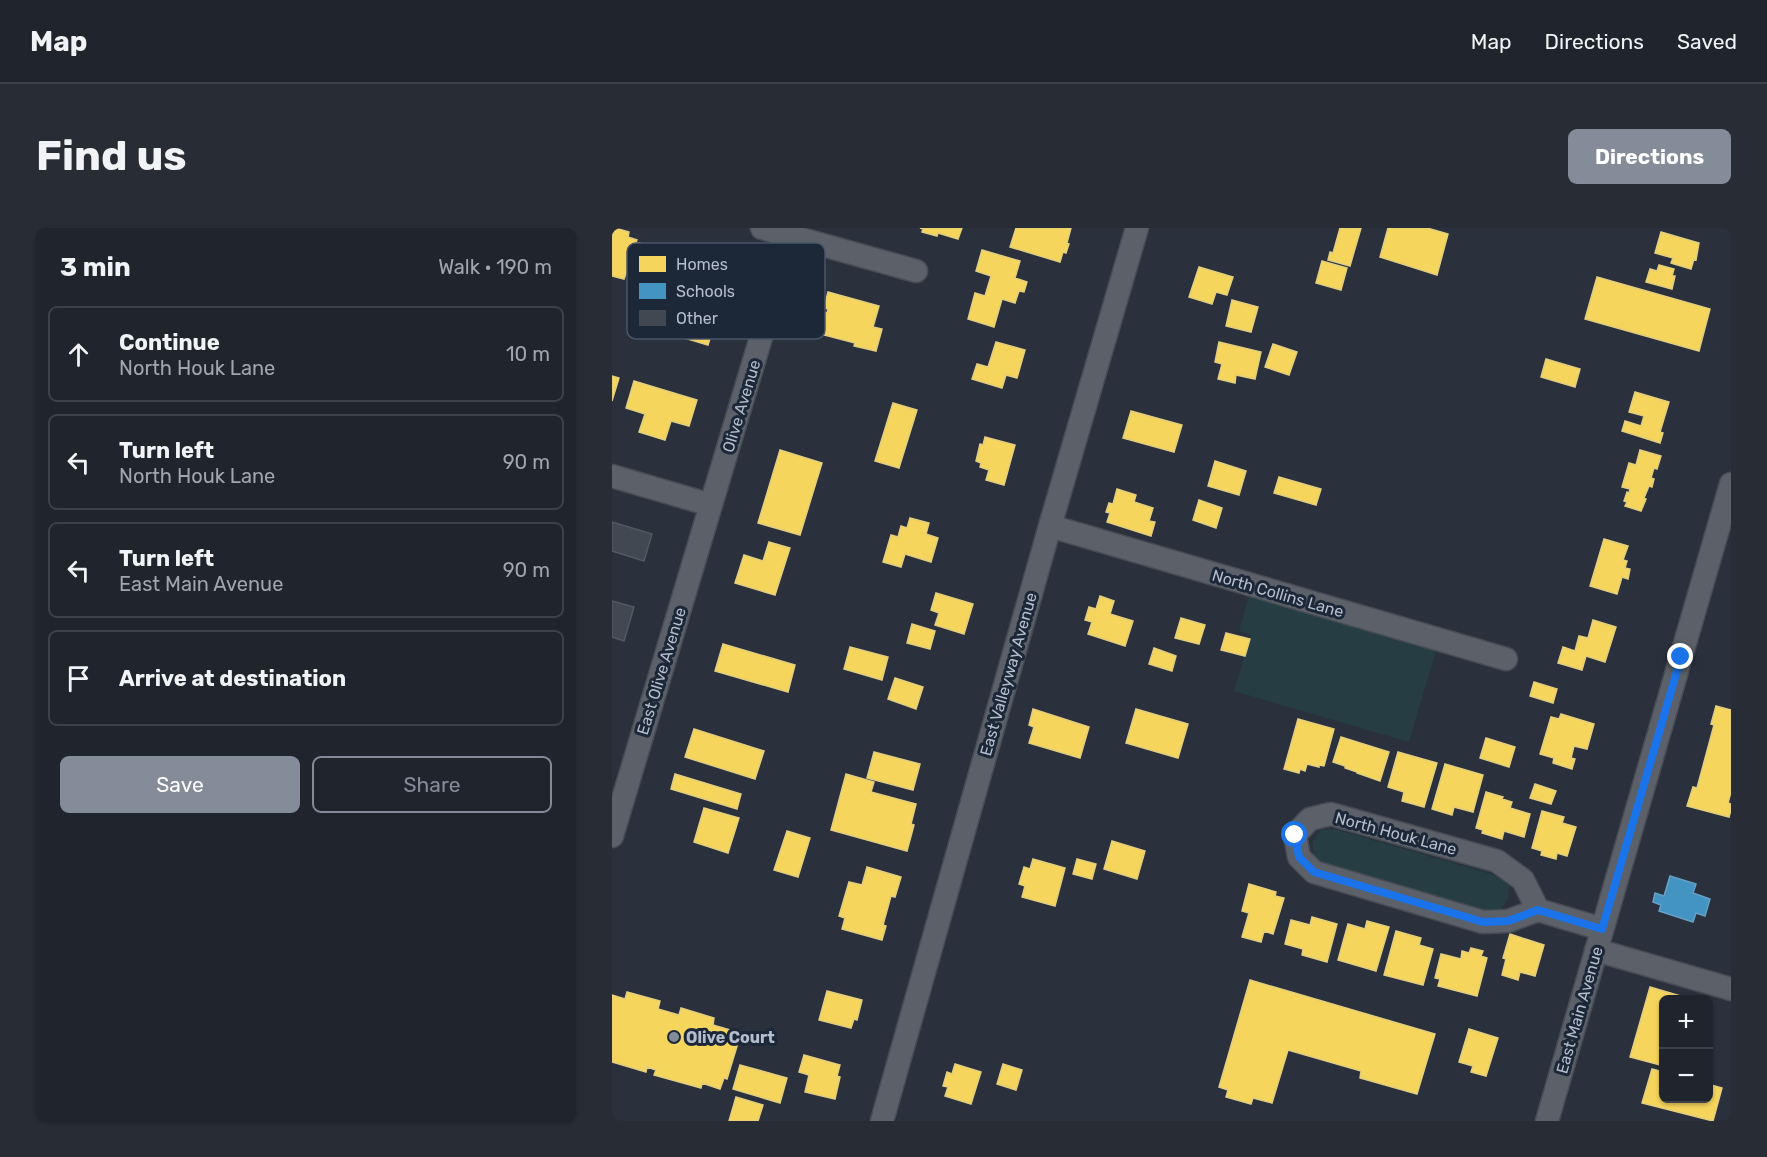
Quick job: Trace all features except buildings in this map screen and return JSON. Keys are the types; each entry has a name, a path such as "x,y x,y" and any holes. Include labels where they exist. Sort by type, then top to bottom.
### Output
{"street":[{"path":"762,228 813,243"},
{"name":"East Valleyway Avenue","path":"882,1121 1050,526 1137,228"},
{"name":"Olive Avenue","path":"789,243 791,237"},
{"path":"825,246 916,271"},
{"name":"Olive Avenue","path":"711,506 761,339"},
{"path":"612,476 711,506"},
{"name":"East Main Avenue","path":"1547,1121 1731,484"},
{"name":"East Olive Avenue","path":"612,836 711,506"},
{"name":"North Collins Lane","path":"1050,526 1506,660"},
{"name":"North Houk Lane","path":"1331,814 1497,861 1523,880 1538,910 1508,921 1483,922 1314,872 1299,857 1295,835 1310,819 1331,814"},
{"path":"1538,910 1599,939 1731,989"}],"green space":[{"path":"1249,596 1436,650 1409,742 1234,691 1251,635 1239,631"},
{"path":"1334,829 1498,876 1509,886 1508,899 1500,910 1484,912 1323,864 1313,855 1313,841 1321,830"}],"place":[{"name":"Olive Court","path":"674,1037"}],"route":[{"path":"1295,835 1299,857 1314,872 1483,922 1508,921 1538,910 1602,929 1681,657"}]}
